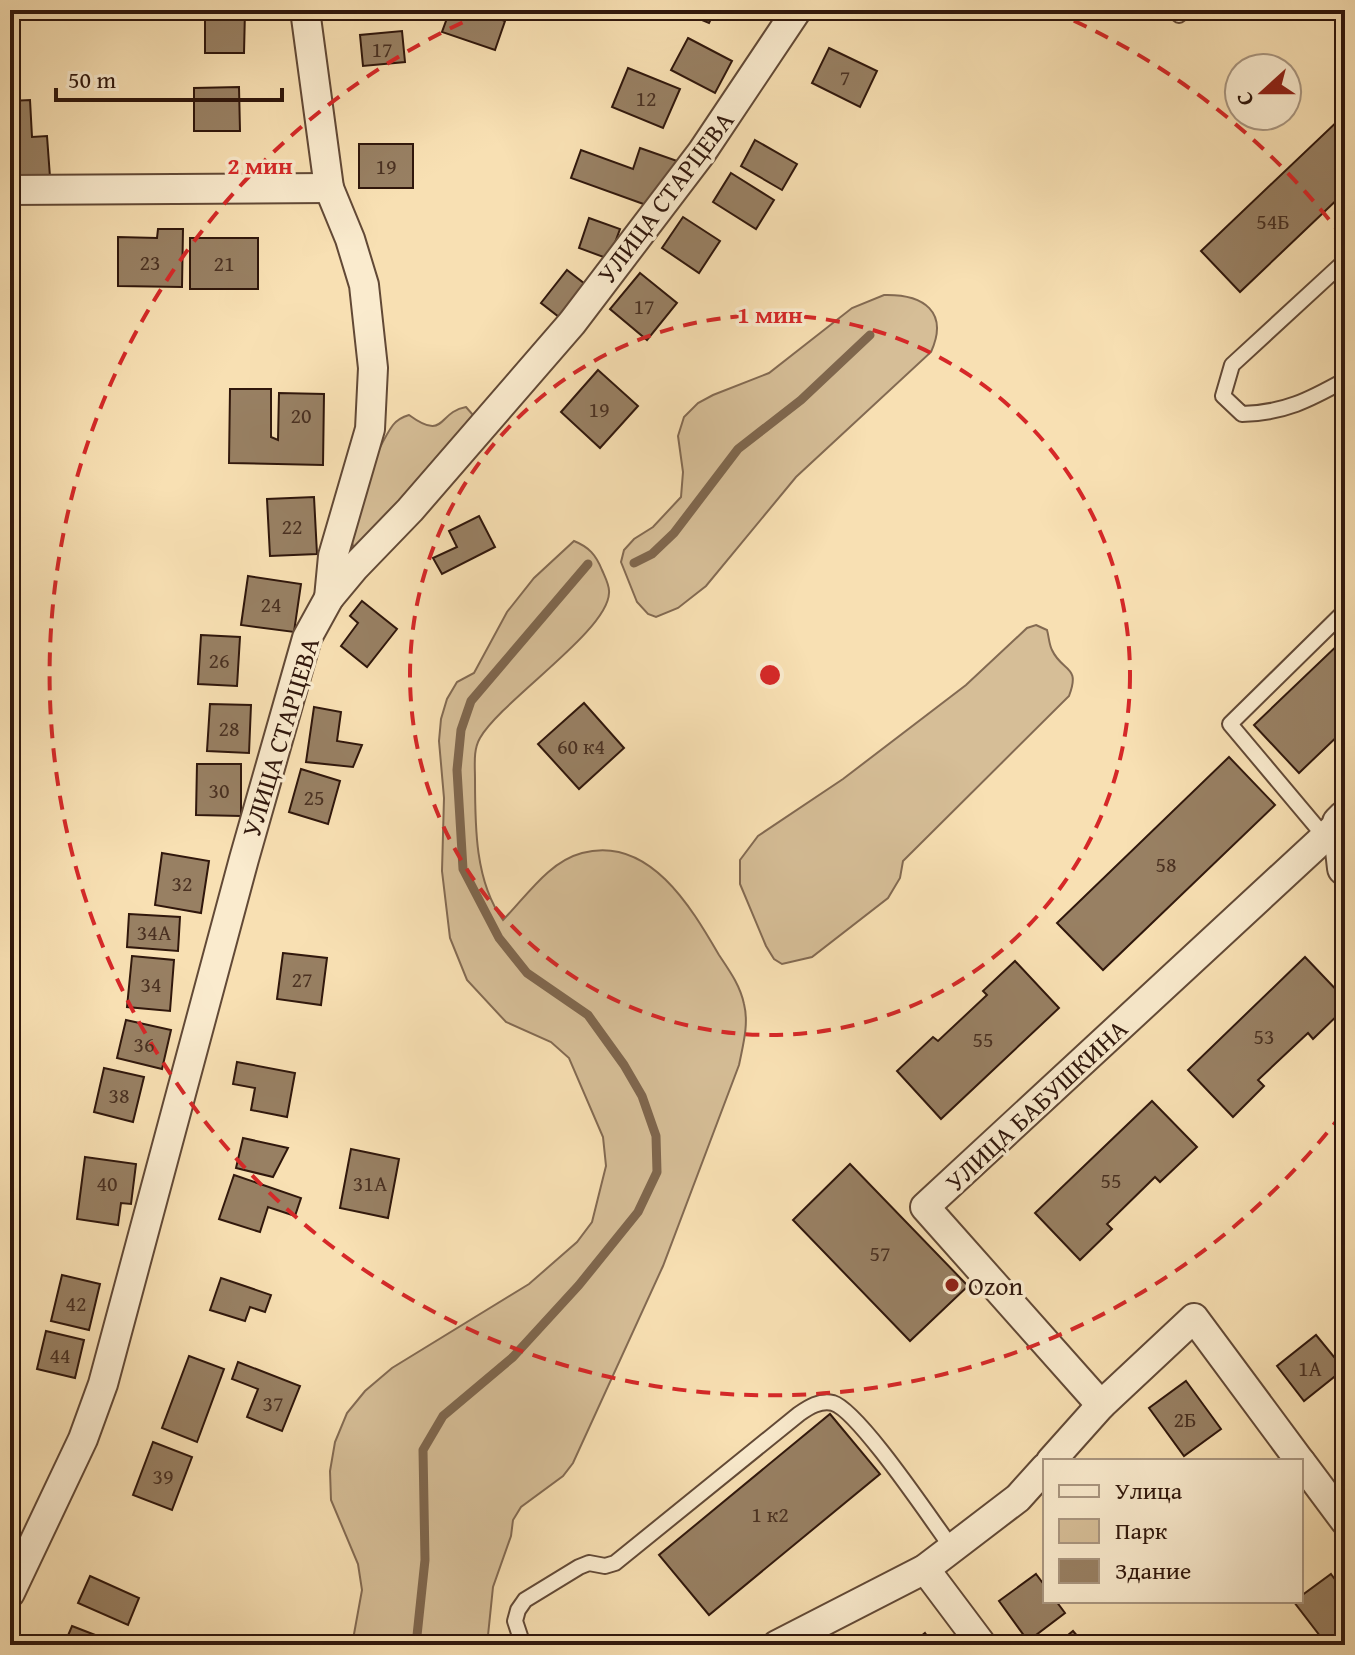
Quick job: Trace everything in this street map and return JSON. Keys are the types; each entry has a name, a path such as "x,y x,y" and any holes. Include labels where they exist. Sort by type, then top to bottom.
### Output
{"street":[{"path":"305,10 329,188 350,239 364,285 373,368 370,429 333,556 329,598"},
{"name":"УЛИЦА СТАРЦЕВА","path":"10,1593 83,1439 103,1384 294,676 307,638 329,598 354,568 402,519 572,323 702,152 797,10"},
{"path":"10,190 329,188"},
{"path":"1337,826 1345,868"},
{"name":"УЛИЦА БАБУШКИНА","path":"1101,1405 925,1207 1337,826"},
{"path":"1053,1459 1101,1405 1194,1318 1299,1459"},
{"path":"1303,1465 1345,1521"},
{"path":"777,1645 925,1569 1018,1498 1043,1470"},
{"path":"925,1569 982,1645"}],"lane":[{"path":"1345,261 1232,365 1223,396 1242,414 1272,413 1311,400 1345,380"},
{"path":"1337,826 1230,724 1345,611"},
{"path":"523,1645 515,1621 525,1600 579,1567 589,1563 605,1566 615,1563 814,1404 830,1402 844,1408 877,1446 952,1548"}],"green space":[{"path":"884,295 911,298 929,308 937,326 931,352 796,477 706,586 678,608 656,617 648,614 637,602 621,562 624,550 634,539 653,527 681,497 683,472 678,436 684,417 698,403 713,395 769,373 852,308"},
{"path":"466,407 473,415 472,419 375,537 353,546 353,521 358,503 371,466 393,425 409,415 421,423 436,426 450,414"},
{"path":"574,541 594,556 609,593 604,609 592,626 492,722 480,738 475,753 476,834 487,889 503,920 548,872 582,853 606,850 628,855 647,865 681,897 737,984 746,1027 739,1065 663,1266 573,1463 563,1476 521,1507 513,1520 511,1536 493,1587 487,1645 352,1645 362,1590 358,1564 331,1500 330,1471 335,1442 347,1413 365,1391 392,1368 529,1284 577,1242 592,1222 606,1166 603,1137 569,1058 551,1042 506,1022 467,980 450,938 442,871 444,798 439,741 447,699 457,682 474,673 507,612 534,578"},
{"path":"1036,625 1047,630 1052,650 1072,674 1069,696 903,861 900,878 888,898 812,957 782,964 774,959 740,884 740,860 758,836 843,779 966,685 1027,628"}],"building":[{"path":"205,10 245,10 244,53 205,53"},
{"path":"450,10 475,10 505,21 495,50 442,32"},
{"path":"678,10 715,10 709,23"},
{"path":"402,31 405,62 363,66 360,35"},
{"path":"688,38 732,61 715,93 671,70"},
{"path":"829,48 877,71 860,107 812,83"},
{"path":"628,68 680,89 663,128 612,107"},
{"path":"239,87 240,131 194,131 194,88"},
{"path":"30,100 32,137 47,136 50,177 14,180 10,101"},
{"path":"1345,114 1345,192 1240,292 1201,251"},
{"path":"755,140 797,164 782,190 741,166"},
{"path":"359,144 413,144 413,188 359,188"},
{"path":"640,148 680,162 649,206 571,178 581,150 633,169"},
{"path":"731,173 774,200 756,229 713,202"},
{"path":"683,217 720,241 699,273 662,248"},
{"path":"589,218 620,229 609,259 579,248"},
{"path":"10,227 17,227 15,269 10,268"},
{"path":"158,229 183,229 182,287 118,286 118,237 157,238"},
{"path":"190,238 258,238 258,289 190,289"},
{"path":"567,270 585,284 559,317 541,303"},
{"path":"640,273 677,303 647,340 610,309"},
{"path":"598,370 638,406 600,448 561,412"},
{"path":"230,389 271,389 271,437 278,440 279,393 324,394 323,465 229,463"},
{"path":"314,497 317,554 270,556 267,499"},
{"path":"479,516 495,547 442,574 433,558 457,547 449,531"},
{"path":"248,576 301,584 294,632 241,625"},
{"path":"362,601 397,629 367,667 341,646 358,623 350,616"},
{"path":"201,635 240,637 237,686 198,684"},
{"path":"1345,638 1345,729 1299,773 1254,725"},
{"path":"584,703 624,748 579,789 538,744"},
{"path":"210,704 251,705 249,753 207,751"},
{"path":"314,707 341,712 337,741 362,745 353,767 306,762"},
{"path":"1229,757 1275,805 1103,970 1057,923"},
{"path":"197,764 241,764 241,816 196,815"},
{"path":"301,769 340,781 328,824 289,812"},
{"path":"162,853 209,861 201,913 155,905"},
{"path":"129,914 180,917 178,951 127,947"},
{"path":"283,953 327,958 321,1005 277,999"},
{"path":"132,956 174,960 170,1011 127,1007"},
{"path":"1305,957 1345,999 1345,1008 1313,1039 1308,1033 1258,1080 1264,1086 1233,1117 1188,1070"},
{"path":"1015,961 1059,1008 941,1119 897,1071 933,1037 938,1041 987,995 983,991"},
{"path":"126,1020 171,1030 162,1069 117,1058"},
{"path":"237,1062 295,1073 287,1117 251,1110 255,1088 233,1084"},
{"path":"104,1068 144,1077 133,1122 94,1112"},
{"path":"1152,1101 1197,1147 1160,1182 1155,1177 1107,1224 1112,1229 1080,1260 1035,1213"},
{"path":"243,1138 288,1148 273,1177 236,1168"},
{"path":"351,1149 399,1159 388,1218 340,1208"},
{"path":"85,1157 136,1164 131,1204 121,1203 118,1225 77,1219"},
{"path":"850,1164 968,1286 910,1341 793,1220"},
{"path":"234,1175 301,1198 295,1216 268,1207 260,1232 219,1219"},
{"path":"62,1275 100,1284 89,1330 51,1321"},
{"path":"221,1278 271,1295 265,1312 250,1307 245,1321 210,1310"},
{"path":"46,1331 84,1340 75,1378 37,1369"},
{"path":"1316,1335 1344,1369 1304,1401 1277,1366"},
{"path":"189,1356 224,1369 197,1442 162,1428"},
{"path":"238,1362 300,1386 282,1431 247,1417 258,1389 232,1379"},
{"path":"1186,1381 1221,1429 1184,1456 1149,1408"},
{"path":"830,1414 880,1474 709,1615 659,1555"},
{"path":"153,1442 192,1457 172,1510 133,1495"},
{"path":"1036,1574 1043,1583 1043,1603 1058,1603 1065,1613 1028,1641 999,1601"},
{"path":"1331,1574 1345,1593 1345,1645 1327,1645 1295,1603 1303,1603 1303,1595"},
{"path":"90,1576 139,1598 128,1625 78,1603"},
{"path":"72,1626 121,1645 64,1645"},
{"path":"1073,1631 1085,1645 1056,1645"},
{"path":"925,1633 934,1645 910,1645"}],"waterway":[{"path":"634,563 652,554 674,533 738,449 801,400 870,335"},
{"path":"416,1645 425,1560 423,1450 443,1416 513,1357 579,1285 638,1212 657,1172 656,1136 642,1096 624,1065 588,1015 527,973 499,938 463,869 457,770 461,730 471,701 588,564"}],"place":[{"name":"Ozon","path":"952,1285"}]}
